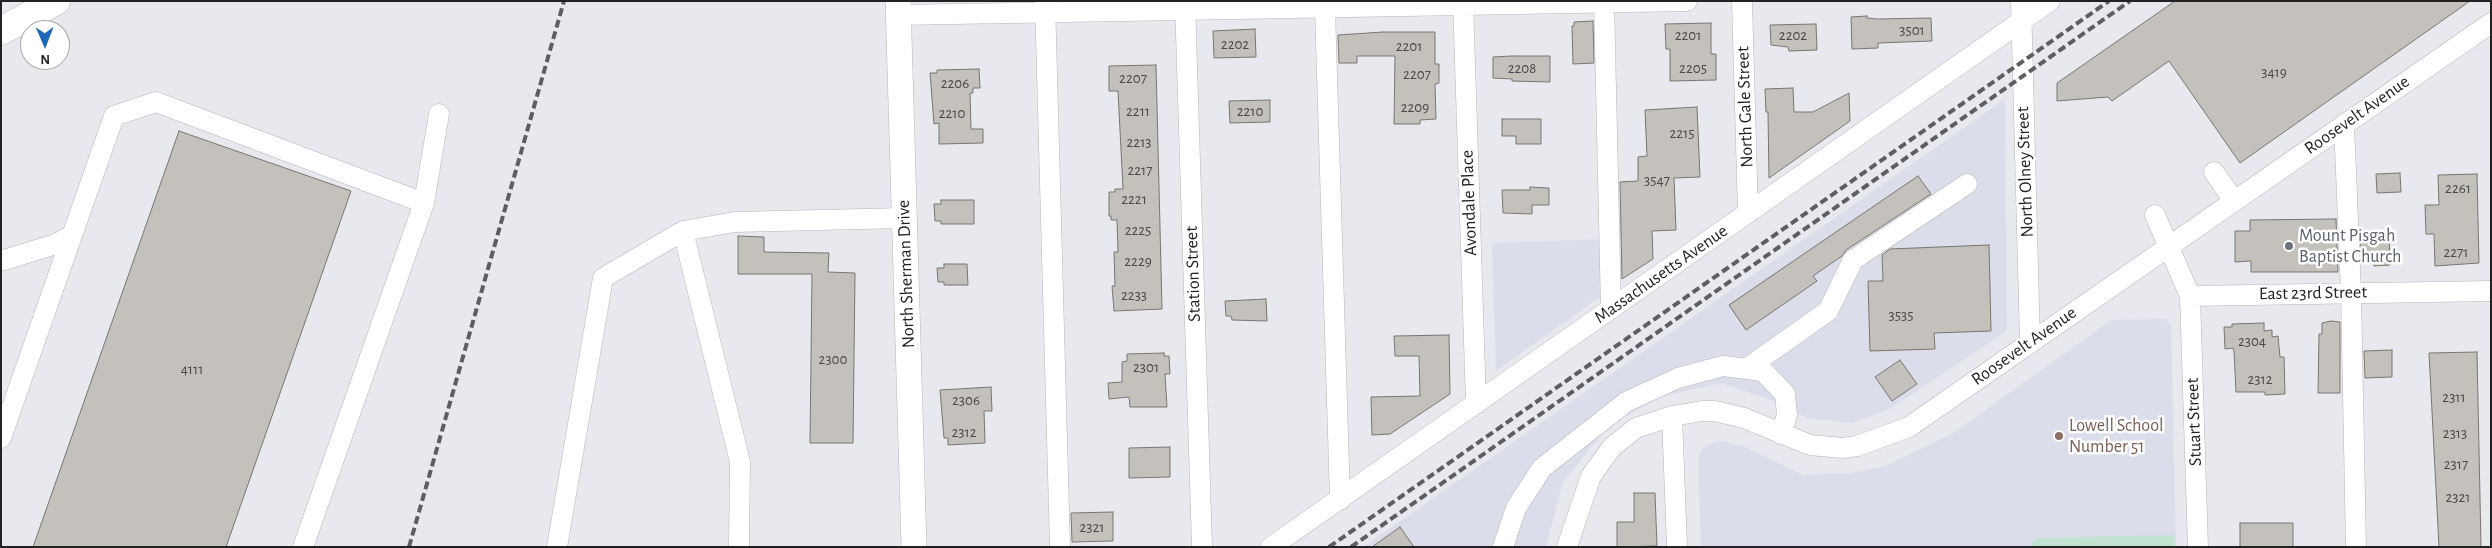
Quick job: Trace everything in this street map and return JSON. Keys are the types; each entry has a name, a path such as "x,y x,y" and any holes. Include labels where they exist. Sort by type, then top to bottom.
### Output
{"highway":[{"path":"1,31 56,1"}],"main road":[{"name":"North Sherman Drive","path":"898,8 914,547"}],"street":[{"path":"898,8 1185,6 1325,9 1463,4 1687,1"},
{"name":"North Gale Street","path":"1742,1 1748,212"},
{"name":"North Olney Street","path":"2021,1 2030,343"},
{"name":"Massachusetts Avenue","path":"1271,547 2050,1"},
{"path":"1604,2 1611,309"},
{"name":"Avondale Place","path":"1463,4 1476,404"},
{"name":"Station Street","path":"1185,6 1202,547"},
{"path":"1045,7 1060,547"},
{"path":"1325,9 1340,500"},
{"name":"Roosevelt Avenue","path":"1567,547 1587,484 1605,456 1618,441 1636,428 1672,416 1703,410 1729,414 1820,447 1843,448 1857,446 1894,434 1909,426 2030,343 2491,23"},
{"path":"1,438 114,116 156,102 424,202"},
{"path":"302,547 424,202 440,114"},
{"path":"2344,124 2351,292 2356,547"},
{"path":"2214,172 2234,201"},
{"path":"1746,369 1828,311 1853,260 1967,184"},
{"path":"2155,215 2167,247 2190,296"},
{"path":"558,547 603,278 683,231 735,222 904,218"},
{"path":"683,231 740,462 739,547"},
{"path":"1,261 56,244 72,235"},
{"name":"East 23rd Street","path":"2190,296 2491,291"},
{"name":"Stuart Street","path":"2190,296 2198,547"},
{"path":"1503,547 1516,508 1542,468 1626,402 1678,378 1723,366 1763,371 1785,394 1787,415 1781,434"},
{"path":"1672,416 1676,547"}],"shaded area":[{"path":"2005,99 2007,331 1890,409 1851,423 1807,418 1768,399 1721,383 1663,396 1610,424 1563,482 1546,547 1363,547"},
{"path":"1605,239 1606,293 1496,371 1492,243"},
{"name":"Lowell School Number 51","path":"2166,319 2171,324 2176,547 1701,547 1698,458 1702,449 1712,443 1722,441 1745,447 1803,475 1851,473 1885,466 1955,432 2111,320"}],"green space":[{"path":"2174,535 2175,547 2032,547 2032,543 2039,538"}],"building":[{"path":"2175,1 2470,1 2240,163 2169,61 2112,101 2108,97 2057,101 2057,83"},
{"path":"1867,16 1867,18 1877,19 1931,18 1932,41 1878,43 1878,48 1852,49 1851,17"},
{"path":"1593,21 1594,63 1573,64 1572,26 1574,26 1574,22"},
{"path":"1711,23 1711,54 1716,54 1716,80 1670,81 1670,49 1666,49 1665,24"},
{"path":"1816,24 1817,50 1789,51 1788,47 1771,45 1770,25"},
{"path":"1255,29 1256,57 1214,58 1213,31"},
{"path":"1383,32 1435,32 1435,64 1439,64 1439,83 1435,84 1436,119 1420,120 1420,124 1394,124 1395,56 1357,56 1357,63 1339,63 1338,35"},
{"path":"1550,56 1550,82 1512,81 1512,79 1493,78 1493,57"},
{"path":"1156,65 1162,309 1114,311 1112,286 1115,286 1114,252 1118,252 1117,220 1111,220 1111,216 1109,216 1109,192 1115,192 1115,189 1123,189 1118,91 1109,91 1109,66"},
{"path":"979,69 980,88 973,88 973,93 970,93 971,129 983,129 983,143 939,144 939,123 934,124 930,73 937,73 937,70"},
{"path":"1793,88 1794,112 1813,112 1849,93 1850,121 1769,178 1768,112 1766,112 1765,89"},
{"path":"1270,100 1270,122 1230,123 1229,101"},
{"path":"1697,107 1700,177 1674,178 1676,230 1652,231 1653,259 1622,279 1620,182 1638,181 1638,157 1647,156 1645,110"},
{"path":"1502,119 1541,119 1541,144 1516,144 1516,136 1502,136"},
{"path":"179,131 351,191 226,547 33,547"},
{"path":"2400,173 2401,192 2377,193 2376,174"},
{"path":"2477,174 2479,263 2435,266 2434,234 2426,234 2425,205 2439,205 2438,175"},
{"path":"1918,176 1931,194 1846,250 1842,256 1813,276 1817,281 1746,330 1729,305"},
{"path":"1530,187 1549,188 1549,205 1532,205 1532,214 1503,213 1502,190 1530,190"},
{"path":"941,200 974,200 974,224 941,224 941,221 935,221 934,204 941,204"},
{"name":"Mount Pisgah Baptist Church","path":"2336,219 2338,272 2251,272 2251,261 2235,262 2235,231 2250,231 2250,220"},
{"path":"2389,233 2390,265 2374,266 2374,260 2362,260 2360,234"},
{"path":"738,236 764,237 764,252 829,253 828,272 855,273 853,443 810,443 812,274 738,274"},
{"path":"1989,245 1991,331 1934,333 1935,349 1870,351 1868,281 1883,281 1882,255 1890,249"},
{"path":"944,264 967,264 968,285 944,285 944,282 938,282 937,268 944,268"},
{"path":"1266,299 1267,321 1232,320 1231,316 1226,316 1225,301"},
{"path":"2340,322 2340,393 2318,393 2319,334 2322,334 2322,323"},
{"path":"2264,323 2264,331 2272,330 2272,337 2278,336 2280,357 2284,357 2285,394 2265,395 2265,392 2236,392 2234,352 2233,348 2225,349 2224,327 2232,327 2232,324"},
{"path":"1449,335 1450,394 1390,434 1372,435 1371,397 1420,396 1419,356 1395,356 1394,336"},
{"path":"2392,350 2392,377 2365,378 2364,351"},
{"path":"2477,352 2481,547 2439,547 2429,353"},
{"path":"1164,353 1164,356 1169,356 1170,374 1165,374 1167,407 1130,407 1129,397 1109,399 1108,383 1122,382 1122,362 1127,361 1127,354"},
{"path":"1900,360 1917,384 1892,401 1875,377"},
{"path":"991,387 992,411 984,411 985,443 948,445 948,438 944,438 940,390"},
{"path":"1170,447 1170,477 1129,478 1129,448"},
{"path":"1634,493 1655,493 1657,546 1617,547 1617,522 1634,522"},
{"path":"1113,512 1113,541 1072,542 1071,513"},
{"path":"2240,523 2293,523 2293,547 2240,547"},
{"path":"1400,527 1414,547 1372,547"}],"railway":[{"path":"409,547 564,1"},
{"path":"1329,547 2109,1"},
{"path":"1351,547 2130,1"}],"place":[{"name":"Mount Pisgah Baptist Church","path":"2289,246"},
{"name":"Lowell School Number 51","path":"2059,436"}]}
